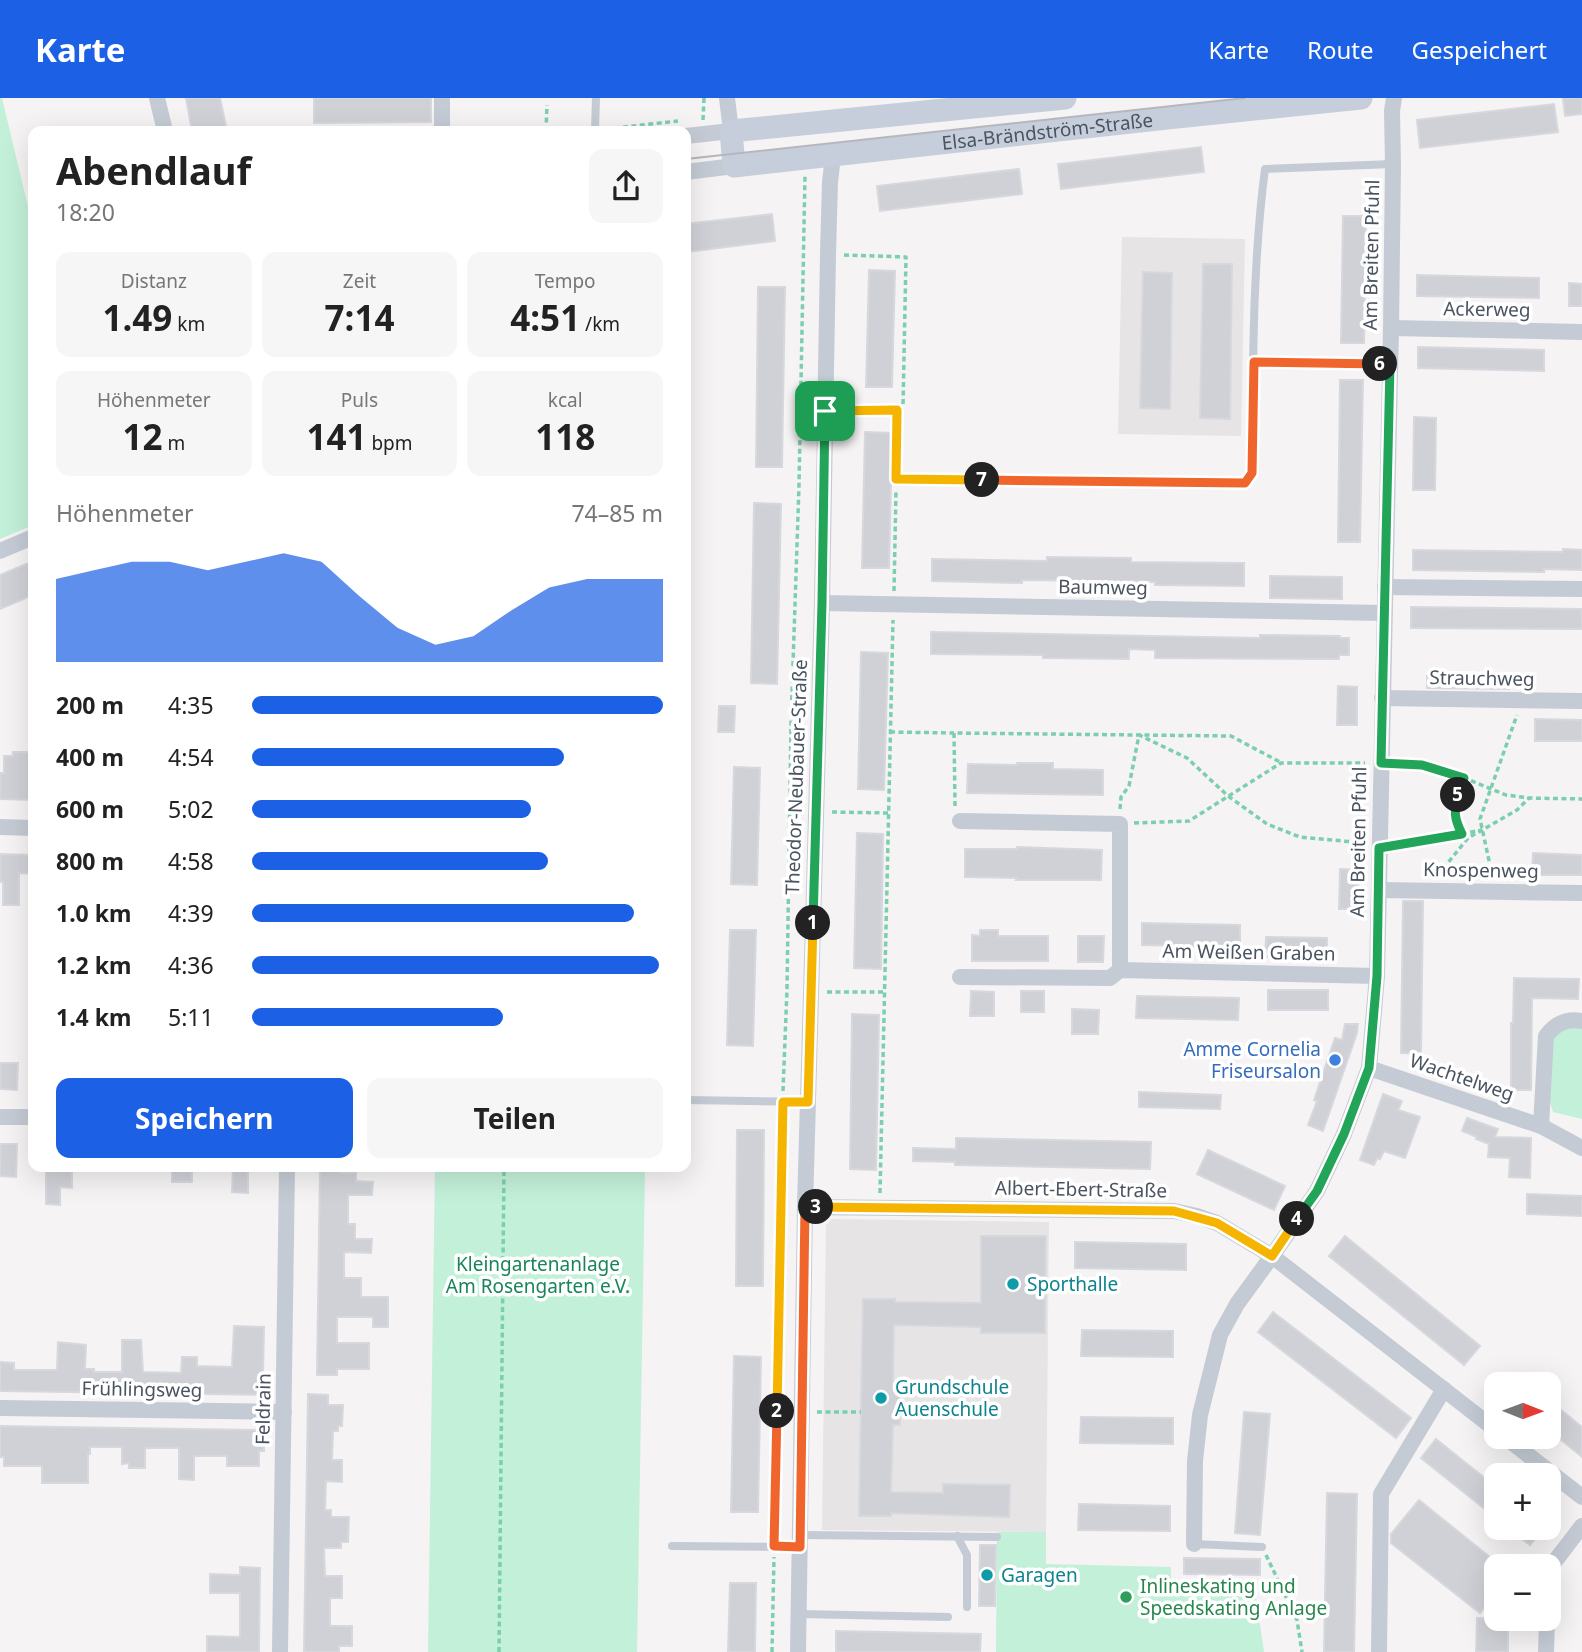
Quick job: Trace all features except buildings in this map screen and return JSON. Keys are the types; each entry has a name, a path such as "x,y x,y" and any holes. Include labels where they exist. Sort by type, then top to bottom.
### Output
{"street":[{"path":"157,98 164,126"},
{"path":"442,98 442,126"},
{"path":"727,98 734,166"},
{"name":"Elsa-Brändström-Straße","path":"691,135 1065,98"},
{"name":"Elsa-Brändström-Straße","path":"691,171 1361,98"},
{"name":"Am Breiten Pfuhl","path":"1194,1544 1195,1461 1200,1415 1220,1335 1237,1304 1317,1191 1344,1134 1369,1068 1377,976 1394,98"},
{"path":"830,121 834,156"},
{"name":"Theodor-Neubauer-Straße","path":"798,1652 805,1207 822,603 828,254 830,182 834,156"},
{"name":"Ackerweg","path":"1391,328 1582,332"},
{"path":"0,551 28,539"},
{"path":"1385,587 1582,589"},
{"name":"Baumweg","path":"822,603 1384,612"},
{"name":"Strauchweg","path":"1382,698 1582,701"},
{"path":"960,821 1120,824 1119,970"},
{"path":"0,827 28,828"},
{"name":"Knospenweg","path":"1379,890 1582,893"},
{"name":"Am Weißen Graben","path":"960,977 1110,978 1119,970 1377,976"},
{"name":"Wachtelweg","path":"1541,1126 1546,1036 1555,1024 1582,1021"},
{"name":"Wachtelweg","path":"1369,1068 1541,1126 1582,1148"},
{"path":"0,1117 28,1118"},
{"name":"Feldrain","path":"281,1652 288,1172"},
{"name":"Albert-Ebert-Straße","path":"805,1207 1174,1211 1217,1223 1272,1256 1484,1421"},
{"path":"1379,1652 1381,1494 1444,1389"},
{"name":"Frühlingsweg","path":"0,1408 284,1412"},
{"path":"1520,1449 1582,1497"},
{"path":"1560,1554 1582,1526"},
{"path":"1546,1652 1547,1631"}],"lane":[{"path":"595,126 596,98"},
{"path":"896,479 1245,483 1252,473 1259,214 1265,169 1393,164"},
{"path":"1254,362 1390,364"},
{"path":"691,1100 808,1102"},
{"path":"957,1536 967,1555 967,1607"},
{"path":"672,1546 774,1546 800,1541 997,1537"},
{"path":"1194,1544 1262,1547"},
{"path":"799,1614 948,1616"}],"path":[{"path":"547,105 547,126"},
{"path":"772,1652 804,159"},
{"path":"825,411 897,410 903,407 906,257 828,254"},
{"path":"880,1208 897,410"},
{"path":"1501,892 1490,866 1480,819 1522,700"},
{"path":"890,732 1231,736 1281,763 1422,765 1506,795 1582,799"},
{"path":"954,733 955,807 960,821"},
{"path":"1139,735 1129,786 1121,797 1120,824 1189,821 1281,763"},
{"path":"1139,735 1187,758 1228,796 1267,824 1300,837 1366,844 1379,848 1482,830"},
{"path":"1462,834 1454,813 1464,778"},
{"path":"1425,890 1468,838 1517,810 1529,798"},
{"path":"832,812 889,813"},
{"path":"811,992 885,992"},
{"path":"499,1652 504,1172"},
{"path":"1262,1547 1297,1620 1302,1652"}],"shaded area":[{"path":"1122,237 1245,239 1241,436 1118,434"},
{"name":"Grundschule Auenschule","path":"832,1219 1049,1222 1046,1532 822,1530 826,1225"}],"green space":[{"path":"2,98 28,207 28,527 0,539"},
{"path":"1567,1024 1582,1026 1582,1119 1553,1112 1548,1095 1552,1037"},
{"name":"Kleingartenanlage Am Rosengarten e.V.","path":"435,1172 645,1172 637,1652 428,1652"},
{"name":"Inlineskating und Speedskating Anlage","path":"997,1532 1046,1532 1046,1564 1171,1567 1171,1583 1254,1584 1264,1652 996,1652"}],"tram line":[{"path":"691,158 1245,98"}],"place":[{"name":"Amme Cornelia Friseursalon","path":"1335,1060"},
{"name":"Sporthalle","path":"1013,1284"},
{"name":"Grundschule Auenschule","path":"881,1398"},
{"name":"Garagen","path":"987,1575"},
{"name":"Inlineskating und Speedskating Anlage","path":"1126,1597"}],"route":[{"path":"1254,362 1390,364 1381,763 1422,765 1464,778 1454,813 1462,834 1379,848 1377,976 1369,1068 1344,1134 1317,1191 1272,1256 1217,1223 1174,1211 805,1207 800,1547 774,1546 783,1102 808,1102 825,411 897,410 896,479 1245,483 1252,473 1254,362"}]}
